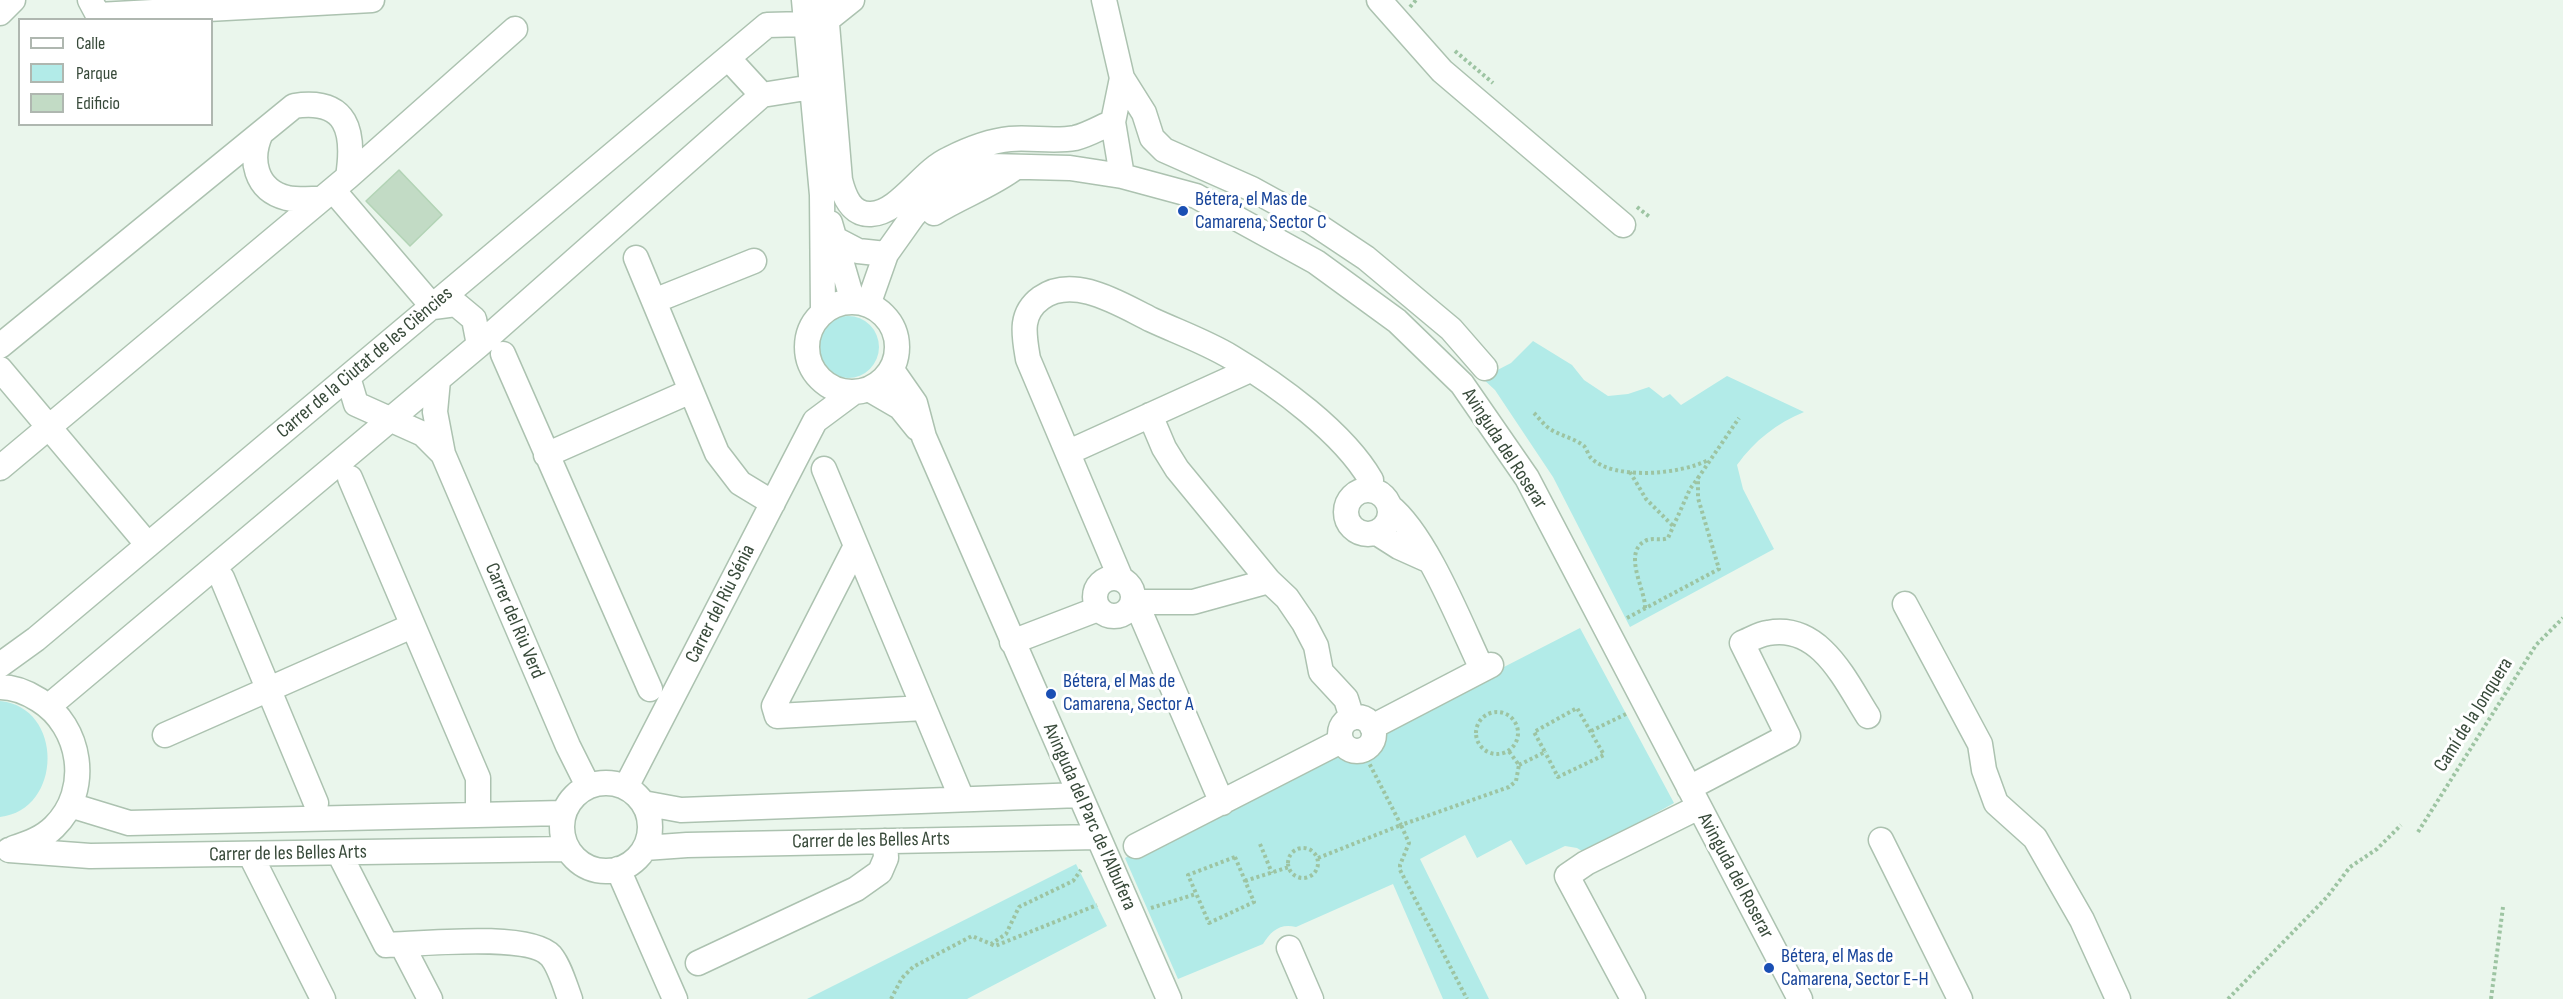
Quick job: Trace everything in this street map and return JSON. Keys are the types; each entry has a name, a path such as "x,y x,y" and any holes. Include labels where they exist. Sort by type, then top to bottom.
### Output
{"street":[{"path":"0,13 13,0"},
{"path":"90,0 98,15 372,0"},
{"path":"816,11 852,0"},
{"path":"1104,0 1122,78 1144,113 1152,138 1164,150 1245,185 1312,222 1366,258 1451,330 1485,369"},
{"path":"1379,0 1442,71 1623,225"},
{"path":"816,11 812,87 822,195 823,312"},
{"path":"816,11 840,180 845,197 853,208 868,214 883,212 926,174 947,160 976,148 1008,140 1076,138 1113,122"},
{"name":"Carrer de la Ciutat de les Ciències","path":"0,665 36,639 767,25 816,11"},
{"path":"0,468 334,189 514,29"},
{"path":"728,58 762,95"},
{"path":"1122,78 1113,122 1122,176"},
{"path":"49,706 479,345 762,95 812,87"},
{"path":"0,346 294,106 316,103 337,113 350,130 352,154 334,189"},
{"path":"261,133 253,162 260,181 286,198 334,189"},
{"name":"Avinguda del Roserar","path":"869,308 886,254 928,199 971,170 990,166 1070,168 1122,176 1196,196 1316,261 1397,321 1462,384 1527,478 1800,999"},
{"path":"822,195 835,239 869,308 897,339 897,355 892,370 882,382 862,391 838,390 824,383 813,369 807,355 807,339 813,324 823,312 837,304 869,308 888,292 899,256 913,234 932,214 1016,167"},
{"path":"334,189 433,307 456,304 474,319 479,345"},
{"path":"835,239 858,251 886,254"},
{"path":"636,258 717,453 740,483 773,503"},
{"path":"654,301 754,261"},
{"path":"1121,579 1107,579 1097,588 1094,600 1098,609 1114,617 1126,613 1132,605 1132,590 1121,579 1028,359 1023,330 1027,312 1047,293 1061,288 1079,290 1109,299 1230,357 1321,424 1359,459 1371,480 1369,490"},
{"path":"503,354 651,688"},
{"path":"0,369 148,545"},
{"name":"Carrer del Riu Sénia","path":"635,795 773,503 815,421 813,369"},
{"name":"Avinguda del Parc de l'Albufera","path":"892,370 915,403 924,437 1169,999"},
{"path":"1069,452 1250,370"},
{"name":"Carrer del Riu Verd","path":"348,377 356,404 423,434 443,454"},
{"name":"Carrer del Riu Verd","path":"438,380 435,412 443,454 568,746 588,786"},
{"path":"546,455 691,391"},
{"name":"Avinguda del Parc de l'Albufera","path":"862,391 900,407 924,437"},
{"name":"Carrer del Riu Sénia","path":"815,421 862,391"},
{"path":"1150,415 1164,448 1177,469 1269,581 1287,598 1316,646 1321,672 1346,699 1362,722"},
{"path":"824,469 962,800"},
{"path":"350,478 478,778 478,815"},
{"path":"1136,846 1341,741 1341,727 1362,722 1487,667 1401,515 1389,506 1382,494 1369,490 1353,495 1346,506 1345,515 1355,531 1361,534 1377,533 1387,525 1390,515 1389,506"},
{"path":"1377,533 1399,547 1428,560"},
{"path":"856,546 774,706 777,716 924,708"},
{"path":"222,578 316,803"},
{"path":"1132,605 1193,602 1269,581"},
{"path":"1905,604 1980,744 1984,770 1996,803 2035,838 2082,920 2118,999"},
{"path":"1132,605 1140,612 1222,803"},
{"path":"1012,642 1098,609"},
{"path":"165,735 412,626"},
{"path":"1633,999 1567,876 1694,798 1788,736 1742,643 1767,633 1790,632 1811,639 1835,664 1868,716"},
{"path":"0,687 29,694 49,706 67,727 77,752 78,779 70,805 55,826 34,842 5,850"},
{"path":"608,783 635,795 650,825 645,848 638,858 618,869 604,871 590,868 577,860 567,849 562,838 563,813 573,797 588,786 608,783"},
{"name":"Carrer de les Belles Arts","path":"635,795 681,810 1080,795"},
{"name":"Carrer de les Belles Arts","path":"70,805 129,823 563,813"},
{"name":"Carrer de les Belles Arts","path":"645,848 687,845 1098,837"},
{"path":"1881,840 1960,999"},
{"path":"698,963 856,889 880,872 886,858 885,841"},
{"name":"Carrer de les Belles Arts","path":"5,850 90,856 567,849"},
{"path":"339,853 386,945 513,941 534,945 551,956 570,999"},
{"path":"250,854 323,999"},
{"path":"618,869 675,999"},
{"path":"402,945 430,999"},
{"path":"1289,948 1311,999"}],"path":[{"path":"1403,0 1416,14"},
{"path":"1447,44 1500,89"},
{"path":"1633,203 1651,218"},
{"path":"1534,413 1549,428 1584,447 1592,459 1630,472 1666,473 1692,469 1708,460"},
{"path":"1645,609 1635,565 1642,542 1649,539 1662,541 1668,538 1690,489 1739,418"},
{"path":"1630,472 1646,499 1674,527"},
{"path":"1627,618 1719,569 1698,498 1698,478"},
{"name":"Camí de la Jonquera","path":"2418,832 2536,645 2563,618"},
{"path":"1577,708 1604,755 1558,777 1545,752 1533,732 1577,708"},
{"path":"1495,711 1514,719 1518,732 1517,740 1508,750 1495,754 1482,748 1478,742 1476,728 1483,717 1495,711"},
{"path":"1591,731 1626,714"},
{"path":"1508,750 1520,765"},
{"path":"1318,858 1401,825 1509,787 1516,781 1520,765 1545,752"},
{"path":"1367,759 1409,843 1400,870 1467,999"},
{"path":"2228,999 2327,897 2350,867 2377,849 2401,825"},
{"path":"1260,844 1272,873"},
{"path":"1307,848 1318,858 1316,873 1306,878 1296,877 1289,867 1290,855 1298,849 1307,848"},
{"path":"1235,857 1254,902 1209,923 1197,894 1188,874 1235,857"},
{"path":"1245,881 1289,867"},
{"path":"991,944 1006,934 1019,907 1073,881 1081,870"},
{"path":"1148,910 1197,894"},
{"path":"891,999 902,978 913,967 972,936 995,946 1097,905"},
{"path":"2491,999 2503,907"}],"green space":[{"path":"848,316 870,325 879,347 870,369 848,378 826,369 817,347 826,325"},
{"path":"1533,341 1572,365 1584,380 1608,396 1628,394 1649,387 1663,398 1670,394 1681,405 1727,376 1804,412 1767,434 1737,465 1743,489 1774,549 1630,627 1553,477 1495,390 1482,378 1511,363"},
{"path":"1580,628 1674,803 1585,853 1577,848 1565,846 1526,865 1511,840 1477,858 1465,835 1420,859 1489,999 1443,999 1393,884 1296,927 1281,927 1269,935 1263,944 1178,979 1125,858 1329,753 1348,761 1365,760 1377,749 1383,729"},
{"path":"0,701 21,707 36,721 45,738 48,759 45,779 36,797 21,810 0,817"},
{"path":"1076,864 1107,926 967,999 807,999"}],"building":[{"path":"399,170 442,215 410,246 366,201"}],"place":[{"name":"Bétera, el Mas de Camarena, Sector C","path":"1183,211"},
{"name":"Bétera, el Mas de Camarena, Sector A","path":"1051,694"},
{"name":"Bétera, el Mas de Camarena, Sector E-H","path":"1769,968"}]}
